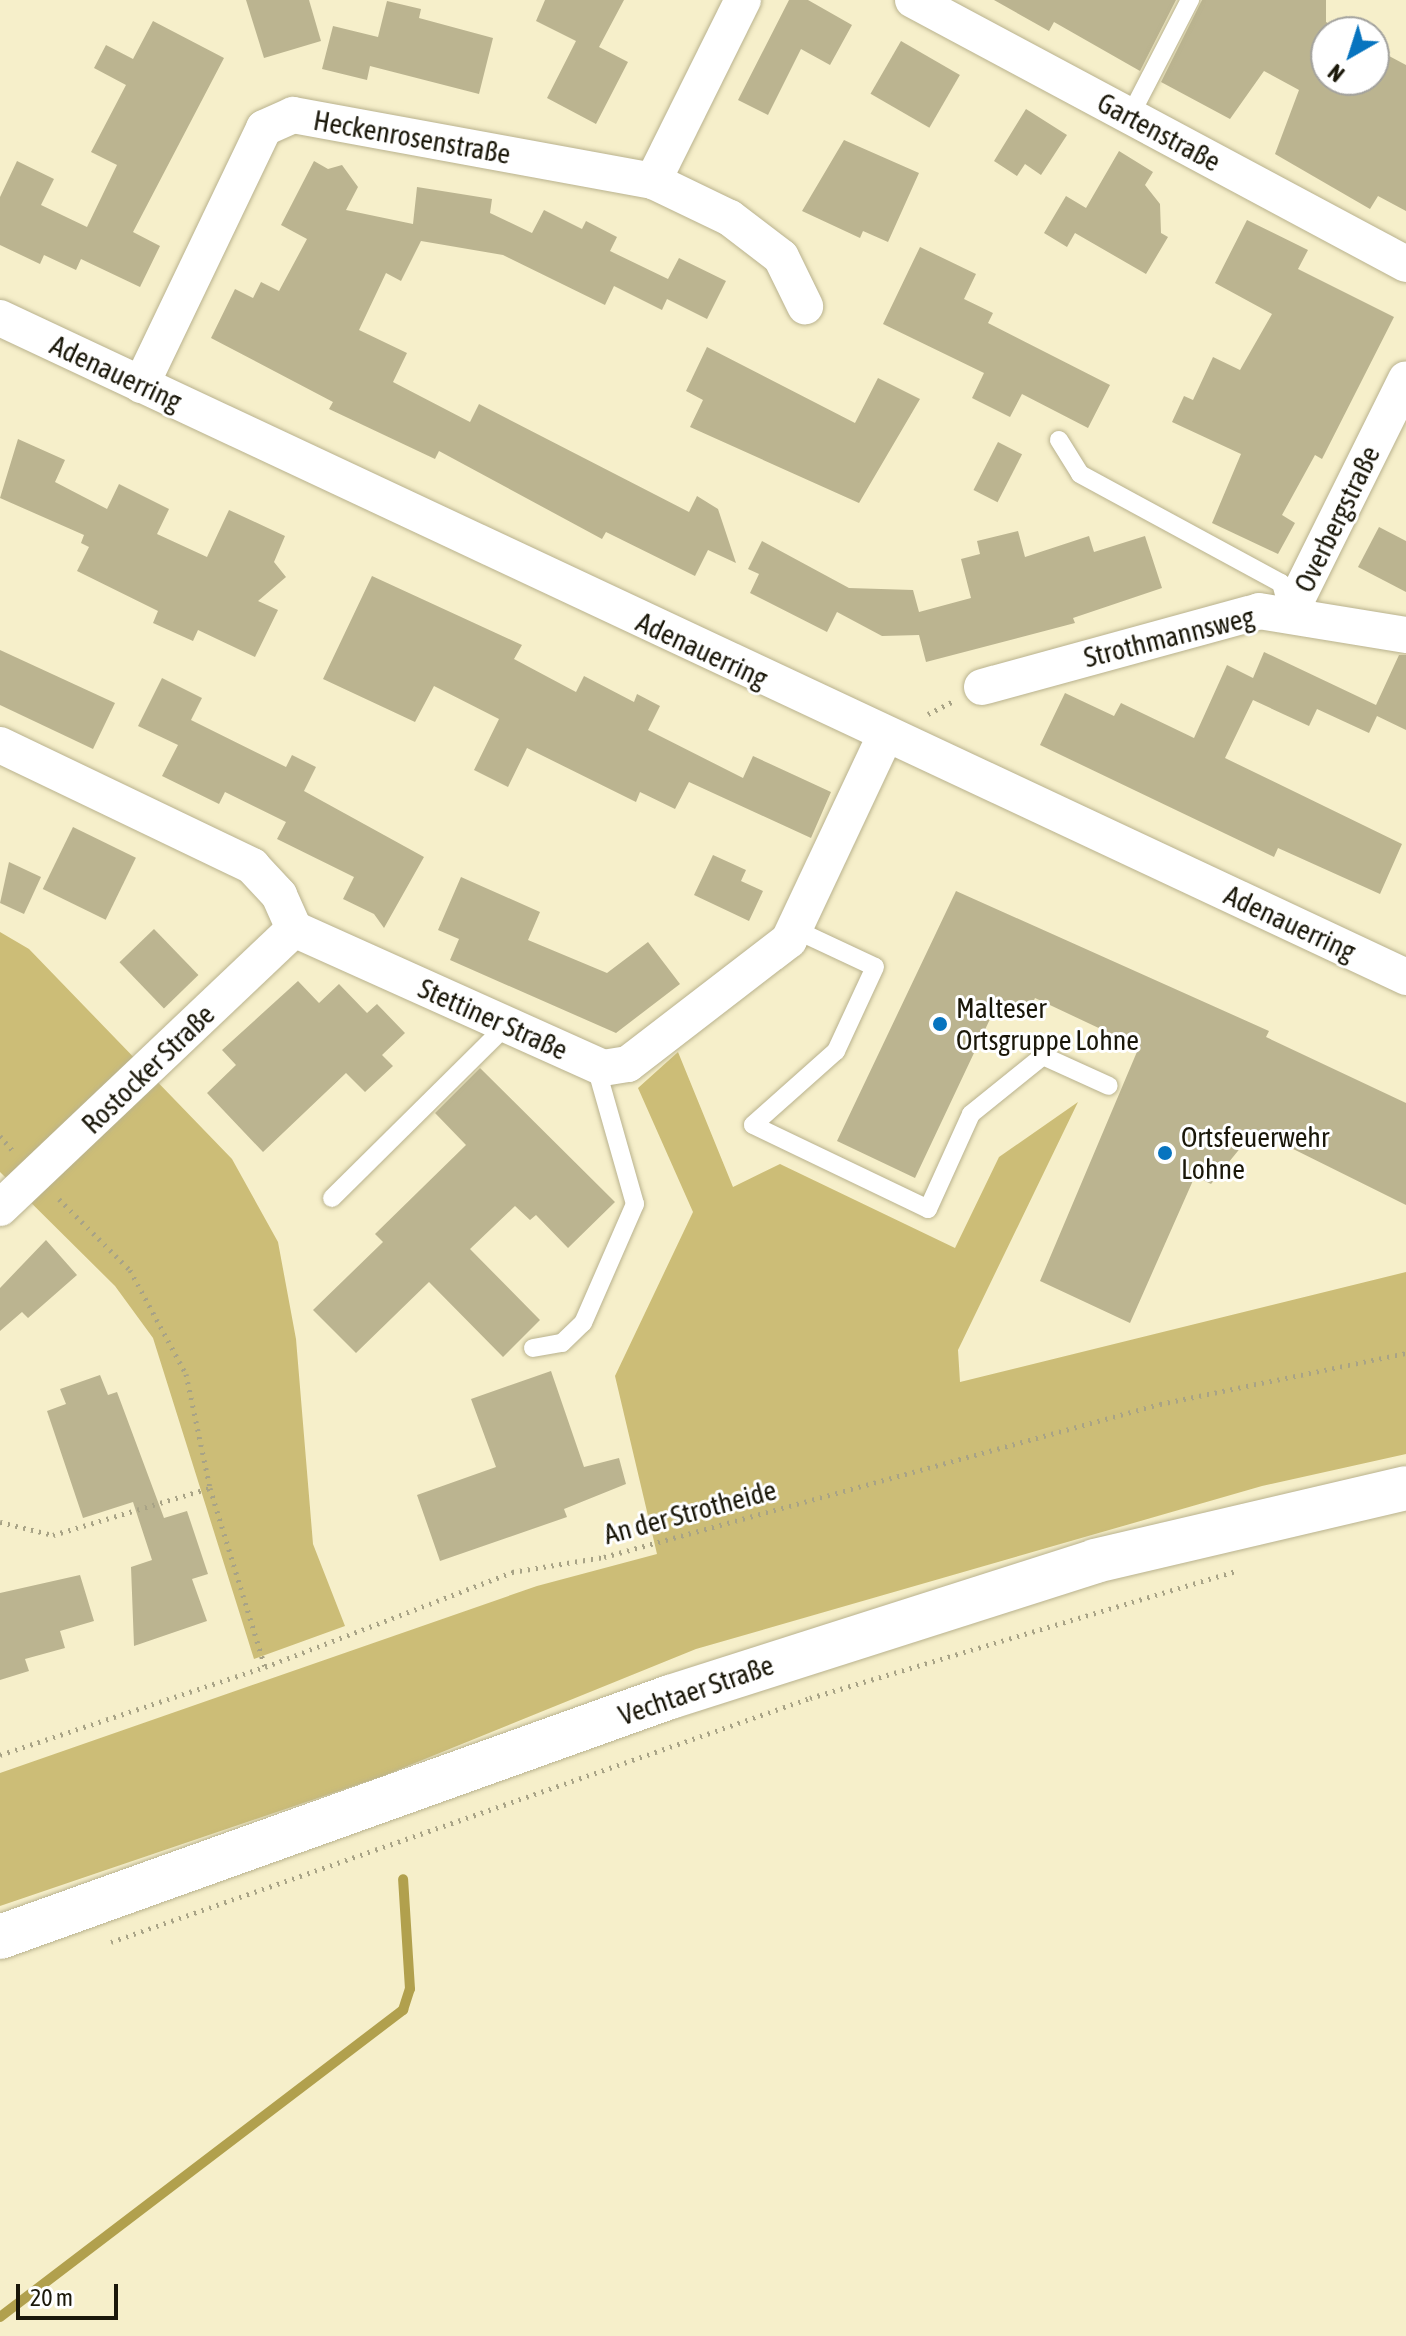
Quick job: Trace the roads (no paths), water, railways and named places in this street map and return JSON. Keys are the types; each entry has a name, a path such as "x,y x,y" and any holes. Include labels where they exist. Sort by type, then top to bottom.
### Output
{"main road":[{"name":"Vechtaer Straße","path":"0,1937 670,1697 1095,1561 1406,1488"}],"street":[{"path":"653,181 743,0"},
{"name":"Gartenstraße","path":"913,0 1406,264"},
{"name":"Heckenrosenstraße","path":"141,385 264,128 293,115 653,181 730,218 781,257 805,306"},
{"name":"Adenauerring","path":"0,318 885,736 1406,977"},
{"name":"Overbergstraße","path":"1289,615 1406,379"},
{"name":"Strothmannsweg","path":"982,687 1259,611 1406,635"},
{"name":"Stettiner Straße","path":"294,929 595,1064 628,1064 794,929 885,736"},
{"path":"0,745 252,866 279,895 294,929"},
{"name":"Rostocker Straße","path":"0,1208 294,929"}],"lane":[{"path":"1130,116 1190,0"},
{"path":"1059,440 1080,474 1281,583 1289,615"},
{"path":"794,929 875,967 836,1051 753,1125 928,1209 971,1114 1043,1056 1109,1086"},
{"path":"332,1198 506,1026"},
{"path":"533,1348 562,1343 583,1323 635,1204 595,1064"}],"waterway":[{"path":"0,2317 403,2010 410,1989 403,1879"}],"place":[{"name":"Malteser Ortsgruppe Lohne","path":"940,1024"},
{"name":"Ortsfeuerwehr Lohne","path":"1165,1153"}]}
